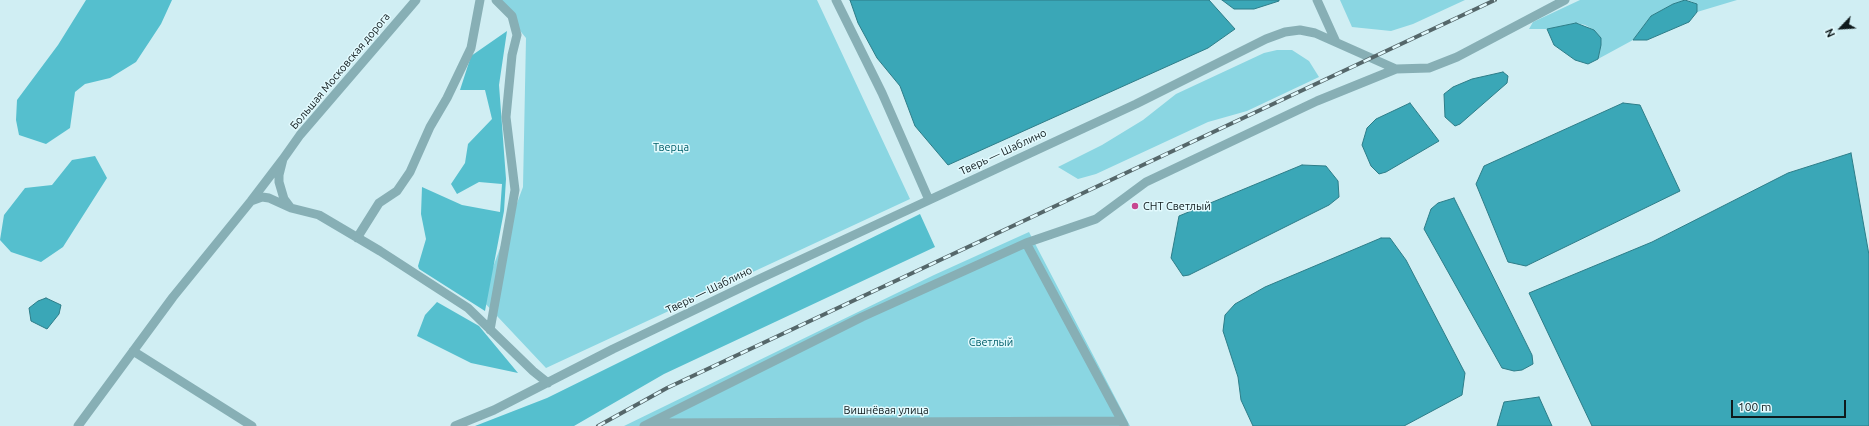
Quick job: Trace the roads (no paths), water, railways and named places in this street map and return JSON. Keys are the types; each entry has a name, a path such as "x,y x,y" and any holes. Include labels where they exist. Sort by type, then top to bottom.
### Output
{"street":[{"name":"Большая Московская дорога","path":"78,426 173,297 251,201 310,123 416,0"},
{"path":"357,238 379,203 397,191 410,172 430,127 447,98 471,48 480,0"},
{"path":"490,330 515,190 506,117 512,55 517,35 512,16 496,0"},
{"path":"836,0 882,93 929,200"},
{"path":"1317,0 1336,42"},
{"name":"Тверь — Шаблино","path":"455,426 494,410 733,292 1136,104 1278,35 1293,30 1303,30 1336,42 1396,69 1429,68 1439,66 1565,0"},
{"path":"647,425 862,317 1026,243 1096,220 1146,182 1317,101 1396,69"},
{"name":"Большая Московская дорога","path":"283,158 279,182 284,199 291,208"},
{"path":"251,201 262,197 269,198 291,208 320,215 468,308 548,383"},
{"path":"1026,243 1124,424"},
{"path":"133,351 252,426"},
{"name":"Вишнёвая улица","path":"647,425 1124,424"}],"railway":[{"path":"598,426 667,388 1495,0"}],"place":[{"name":"СНТ Светлый","path":"1135,206"}],"park label":[{"name":"Тверца","path":"671,147"},
{"name":"Светлый","path":"991,342"}]}
